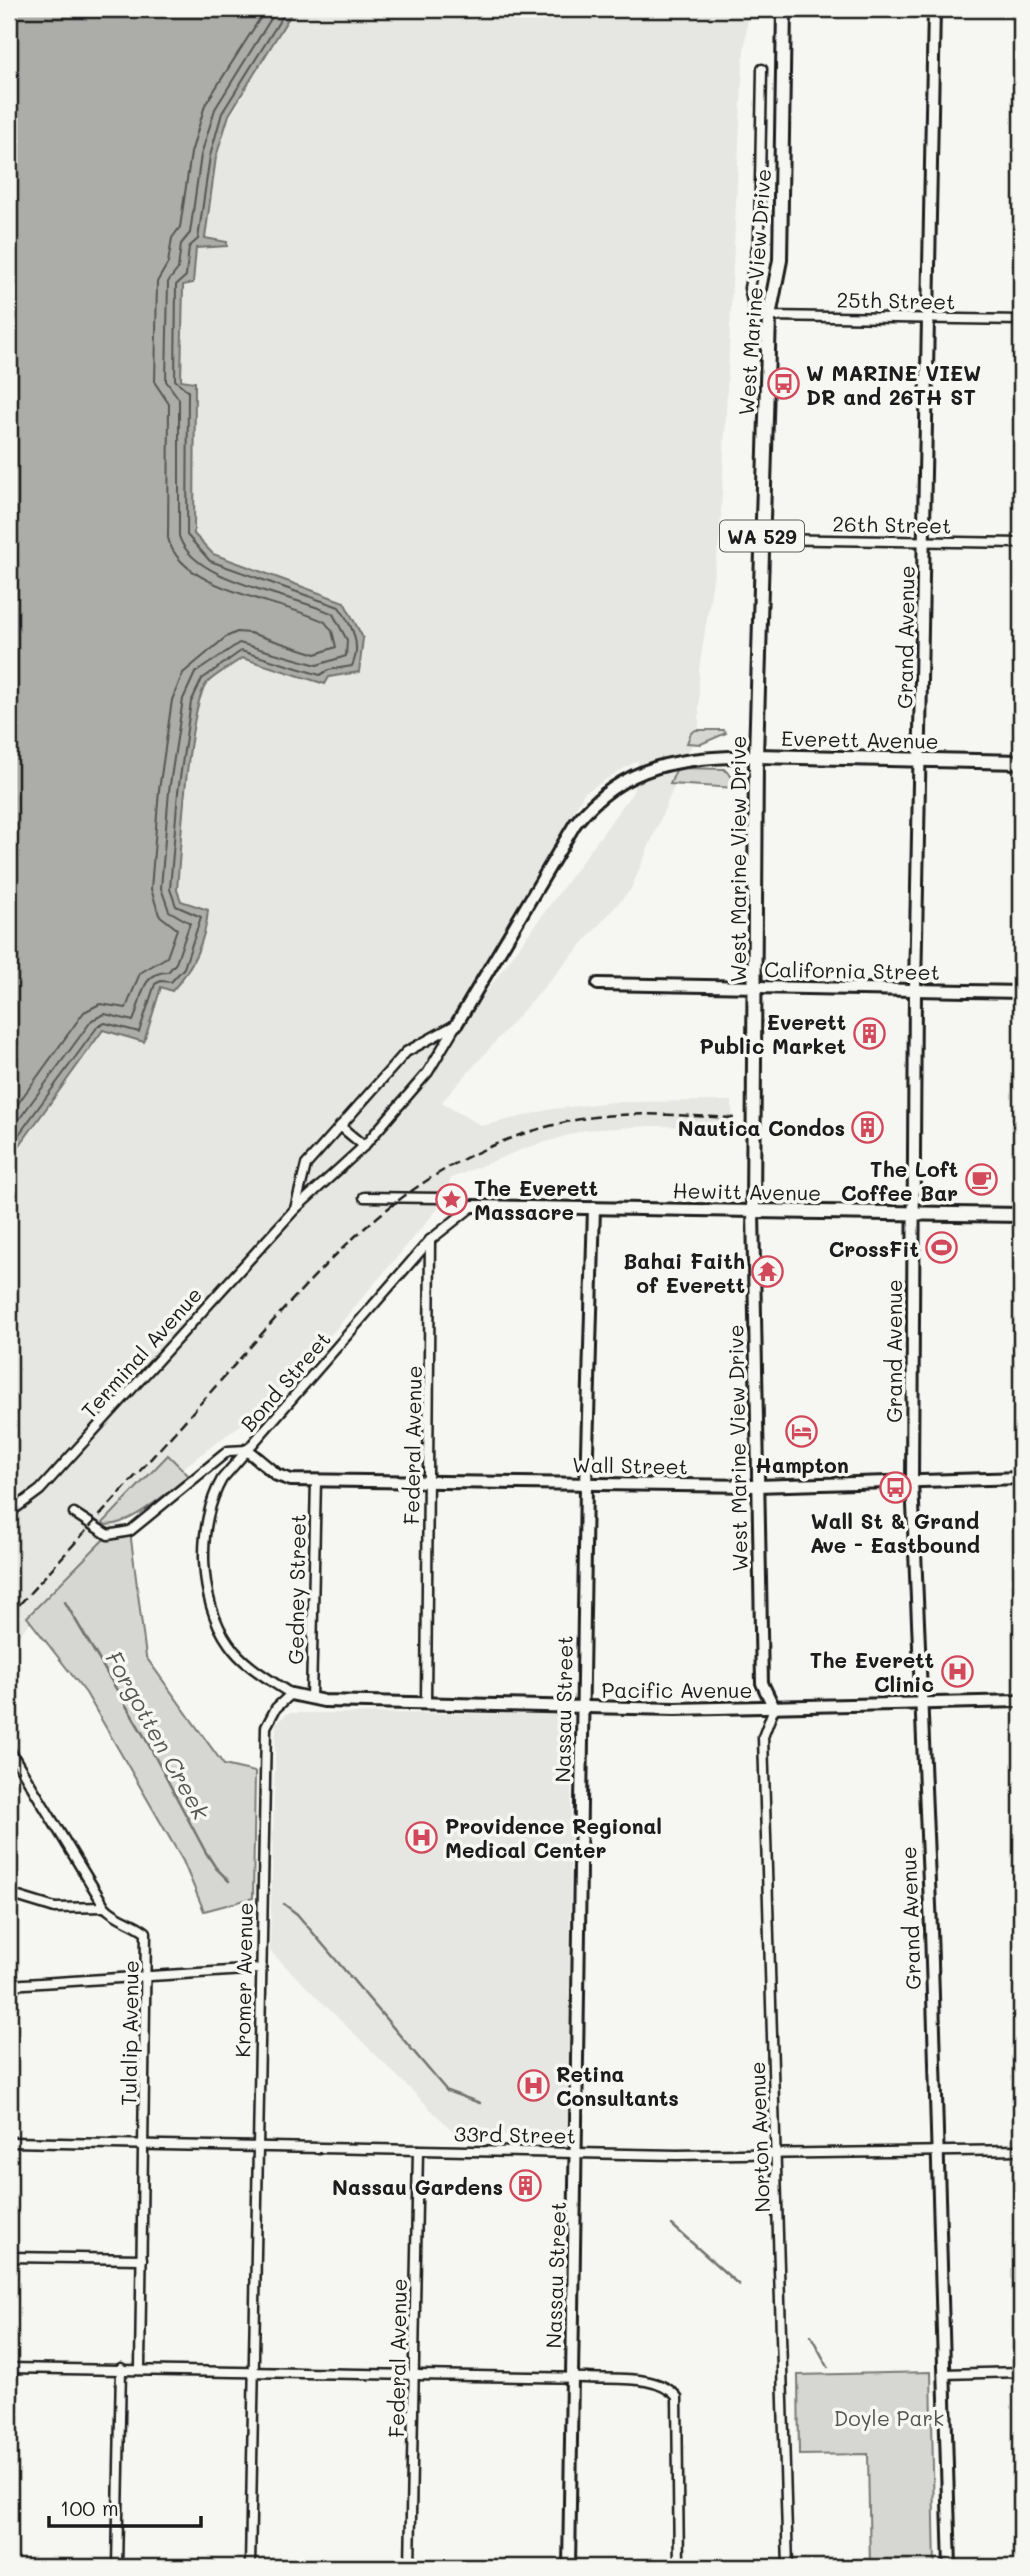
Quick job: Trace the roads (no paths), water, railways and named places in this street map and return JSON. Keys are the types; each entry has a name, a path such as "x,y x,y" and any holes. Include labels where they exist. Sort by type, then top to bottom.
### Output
{"main road":[{"name":"West Marine View Drive","path":"753,1211 756,756 769,316 780,260 784,9"},
{"name":"Everett Avenue","path":"756,756 1021,762"},
{"name":"Hewitt Avenue","path":"753,1211 1021,1215"}],"street":[{"name":"Grand Avenue","path":"934,9 922,760 915,990 912,1481 922,1704 950,2567"},
{"path":"762,69 759,237 749,288 753,306 769,316"},
{"name":"25th Street","path":"769,316 1021,320"},
{"name":"26th Street","path":"762,539 1021,543"},
{"name":"Everett Avenue","path":"456,1025 575,824 593,801 643,770 694,759 756,756"},
{"name":"California Street","path":"598,984 1021,992"},
{"name":"Terminal Avenue","path":"295,1209 306,1165 340,1126 406,1052 456,1025"},
{"name":"Terminal Avenue","path":"9,1513 40,1490 295,1209 364,1146 428,1072 456,1025"},
{"path":"340,1126 364,1146"},
{"path":"364,1197 440,1198"},
{"path":"430,1240 472,1206"},
{"name":"Hewitt Avenue","path":"472,1206 753,1211"},
{"name":"Nassau Street","path":"569,2567 578,2152 586,1483 594,1208"},
{"name":"West Marine View Drive","path":"753,1211 756,1486 762,1684 774,1708"},
{"name":"Bond Street","path":"74,1513 108,1535 130,1531 228,1451 247,1450 430,1240"},
{"name":"Federal Avenue","path":"426,1704 430,1240"},
{"path":"247,1450 211,1497 206,1530 208,1589 215,1618 230,1646 256,1671 291,1694"},
{"name":"Wall Street","path":"247,1450 277,1475 291,1480 756,1486 1021,1478"},
{"name":"Gedney Street","path":"311,1699 316,1480"},
{"name":"Pacific Avenue","path":"291,1694 311,1699 582,1707 774,1708 1021,1701"},
{"name":"Kromer Avenue","path":"250,2567 266,1727 276,1707 291,1694"},
{"name":"Norton Avenue","path":"774,1708 763,1737 778,2155 788,2567"},
{"name":"Tulalip Avenue","path":"9,1749 105,1907 117,1919 136,1924 146,1932 148,1975 140,2368"},
{"path":"9,1894 55,1908 105,1907"},
{"path":"9,1985 261,1969"},
{"name":"33rd Street","path":"9,2142 778,2155 1021,2150"},
{"name":"Federal Avenue","path":"410,2567 418,2150"},
{"path":"9,2257 142,2259"},
{"name":"Nassau Street","path":"9,2368 414,2374 655,2383 668,2387 677,2397 679,2567"},
{"path":"117,2567 121,2368"},
{"path":"944,2374 1021,2372"}],"water":[{"path":"9,9 294,9 229,115 216,157 205,238 227,242 227,246 196,248 193,283 183,285 181,380 195,382 194,534 213,554 344,602 363,638 359,672 329,677 325,684 242,658 207,683 200,697 190,749 177,890 181,901 208,910 197,954 172,991 161,987 144,1042 103,1030 9,1160"}],"waterway":[{"name":"Forgotten Creek","path":"65,1602 144,1736 205,1851 229,1881"},
{"name":"Forgotten Creek","path":"284,1904 297,1914 447,2091 480,2103"},
{"name":"Forgotten Creek","path":"672,2225 739,2285"},
{"name":"Forgotten Creek","path":"811,2336 828,2367"}],"railway":[{"path":"9,1616 324,1266 408,1193 455,1164 508,1139 566,1122 629,1114 736,1118"}],"place":[{"name":"W MARINE VIEW DR and 26TH ST","path":"783,384"},
{"name":"Everett Public Market","path":"869,1033"},
{"name":"Nautica Condos","path":"868,1127"},
{"name":"The Loft Coffee Bar","path":"981,1180"},
{"name":"The Everett Massacre","path":"451,1199"},
{"name":"CrossFit","path":"942,1248"},
{"name":"Bahai Faith of Everett","path":"768,1272"},
{"name":"Hampton","path":"802,1432"},
{"name":"Wall St & Grand Ave - Eastbound","path":"895,1488"},
{"name":"The Everett Clinic","path":"957,1671"},
{"name":"Providence Regional Medical Center","path":"422,1837"},
{"name":"Retina Consultants","path":"533,2085"},
{"name":"Nassau Gardens","path":"526,2186"}],"park label":[{"name":"Doyle Park","path":"889,2417"}]}
